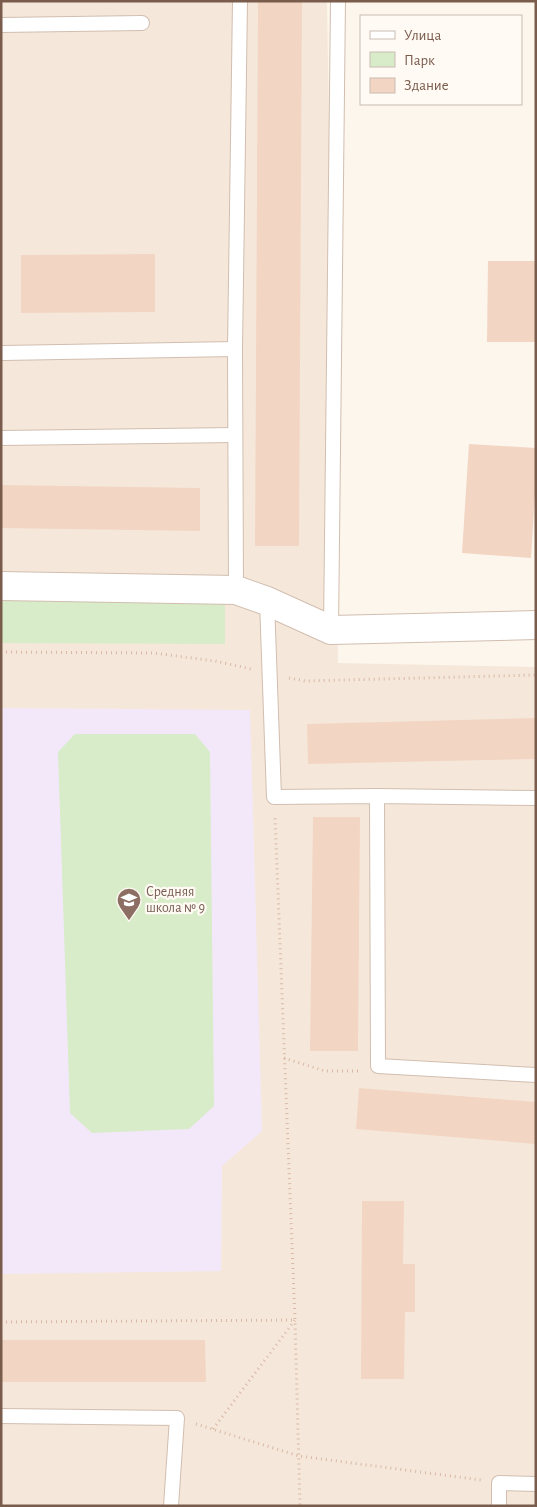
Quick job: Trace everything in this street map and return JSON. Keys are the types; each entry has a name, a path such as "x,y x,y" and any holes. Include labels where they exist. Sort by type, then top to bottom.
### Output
{"street":[{"path":"1,586 236,590 267,601 331,630 536,625"}],"lane":[{"path":"236,590 235,349 240,1"},
{"path":"331,630 338,1"},
{"path":"1,25 142,23"},
{"path":"3,353 235,349"},
{"path":"1,438 235,435"},
{"path":"267,601 274,797 536,798"},
{"path":"377,796 378,1066 536,1076"},
{"path":"1,1416 177,1418 171,1506"},
{"path":"499,1506 499,1483 536,1484"}],"path":[{"path":"274,797 300,1506"},
{"path":"284,1058 325,1071 356,1072 378,1066"},
{"path":"1,1322 294,1320"},
{"path":"213,1430 294,1320"},
{"path":"177,1418 298,1456 499,1483"}],"shaded area":[{"path":"1,1 327,1 338,663 536,667 536,1506 1,1506"},
{"name":"Средняя школа № 9","path":"1,708 250,710 262,1131 222,1166 221,1271 1,1274"}],"green space":[{"path":"225,596 225,644 1,643 1,597"},
{"path":"75,734 195,734 210,752 214,1106 189,1129 92,1133 70,1113 58,752"}],"building":[{"path":"258,1 302,1 299,546 255,546"},
{"path":"155,254 155,312 21,313 21,255"},
{"path":"488,261 536,261 536,342 487,342"},
{"path":"469,444 536,448 531,558 462,553"},
{"path":"1,485 200,488 200,531 1,528"},
{"path":"536,718 536,759 308,764 307,724"},
{"path":"313,817 360,817 358,1051 310,1051"},
{"path":"359,1088 536,1102 536,1144 356,1129"},
{"path":"362,1201 404,1201 403,1264 415,1264 415,1312 405,1312 404,1379 361,1379"},
{"path":"1,1340 205,1340 206,1382 1,1382"}],"place":[{"name":"Средняя школа № 9","path":"129,921"}]}
